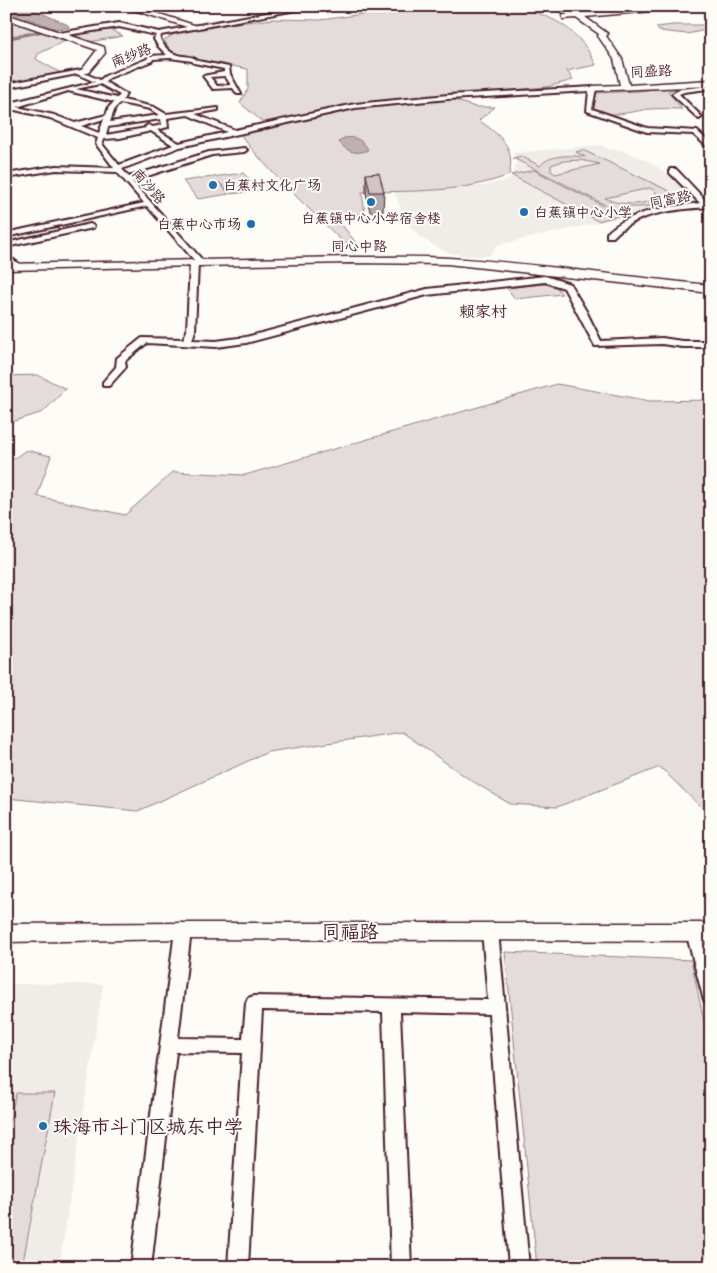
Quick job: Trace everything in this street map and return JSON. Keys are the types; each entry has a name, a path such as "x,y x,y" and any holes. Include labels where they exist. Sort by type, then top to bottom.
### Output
{"street":[{"path":"126,6 196,27"},
{"path":"60,34 119,25 159,34 316,6"},
{"path":"568,15 684,6"},
{"path":"553,7 611,12"},
{"path":"553,7 593,26 604,34 602,36 613,48 620,60 625,86"},
{"path":"593,26 594,18 611,12"},
{"path":"568,15 592,34 602,36"},
{"path":"6,16 102,50 82,72"},
{"path":"6,21 16,20"},
{"name":"南纱路","path":"159,34 157,39 160,45 173,56"},
{"path":"173,56 177,59 190,58 196,62 225,66 227,74 239,93"},
{"name":"南纱路","path":"101,82 107,77 141,65 151,58 173,56"},
{"path":"82,72 124,95 112,107 102,136"},
{"path":"6,86 82,72 107,77"},
{"path":"227,74 206,76 215,88 234,86"},
{"path":"7,107 57,92 101,82"},
{"path":"699,117 675,94 683,90 705,88 706,83"},
{"name":"同盛路","path":"593,89 706,83"},
{"path":"6,176 56,168 118,169 155,156 178,145 354,106 448,97 593,89 588,110 608,114 651,130 695,132 711,148"},
{"path":"7,107 52,116 102,136 120,136 166,126 163,115 152,108 70,90"},
{"path":"112,107 133,112 150,128 178,145"},
{"path":"106,124 216,109"},
{"path":"190,114 233,132"},
{"path":"76,126 109,116"},
{"name":"南沙路","path":"102,136 99,144 197,262"},
{"path":"127,180 211,153 244,150"},
{"path":"673,171 709,205"},
{"path":"6,235 148,204"},
{"name":"同富路","path":"610,235 619,226 636,219 709,205"},
{"path":"6,245 90,226"},
{"path":"6,257 12,267"},
{"name":"同心中路","path":"12,267 197,262 447,261 711,289"},
{"path":"186,342 192,331 197,262"},
{"path":"556,282 570,274"},
{"path":"106,384 121,367 120,360 145,340 216,344 246,340 426,292 545,279 567,286 598,344 662,341 688,345 711,344"},
{"path":"141,1267 183,931"},
{"name":"同福路","path":"6,933 183,931 702,932 711,997"},
{"path":"490,931 519,1267"},
{"path":"238,1267 254,1002 497,1006"},
{"path":"391,1005 400,1267"},
{"path":"169,1045 251,1046"}],"shaded area":[{"path":"6,6 26,6 68,25 69,28 51,29 54,28 6,11"},
{"path":"462,6 503,7 522,10 540,14 557,21 572,32 585,46 596,65 567,71 573,80 546,87 326,109 265,124 240,103 248,89 248,69 182,57 171,52 164,40 178,32 218,25 274,19 320,20 393,10 427,11"},
{"path":"6,22 26,24 43,30 6,37"},
{"path":"711,25 711,29 687,34 659,31 656,27"},
{"path":"107,28 123,36 89,42 73,34"},
{"path":"43,32 65,41 38,54 36,59 61,73 6,83 6,39"},
{"path":"675,86 677,89 668,91 682,109 650,109 606,114 592,108 595,93 639,91"},
{"path":"452,99 475,107 495,107 479,120 500,137 508,149 511,165 509,175 491,181 455,188 362,192 365,214 335,216 356,243 345,244 277,177 239,133 303,117 366,106"},
{"path":"344,138 358,140 368,150 356,152 345,148 339,142"},
{"name":"白蕉镇中心小学","path":"601,145 608,149 621,150 646,160 673,177 694,201 497,245 489,256 466,256 446,252 421,238 406,222 391,184 417,187 483,186 509,180 515,168 516,160 513,153"},
{"path":"583,150 684,198 676,200 666,195 663,200 653,205 623,207 630,211 621,213 513,158 521,156 540,166 555,157 585,157 576,152","holes":["580,160 600,164 555,174 551,171 551,165 563,161","650,188 657,195 639,204 624,204 605,198"]},
{"path":"534,170 621,215 598,221 511,175"},
{"path":"243,173 261,190 231,194 219,182 229,194 198,199 183,181"},
{"path":"553,283 562,294 515,299 507,288"},
{"path":"38,375 66,389 43,412 6,424 6,376"},
{"path":"557,384 650,401 711,400 711,817 660,767 557,807 510,804 469,779 402,732 268,752 138,811 6,798 6,464 26,450 51,456 37,496 125,515 173,472 245,475"},
{"path":"505,952 691,960 711,1054 711,1267 537,1267"},
{"name":"珠海市斗门区城东中学","path":"6,984 103,984 59,1267 6,1267"},
{"path":"16,1093 55,1093 22,1267 6,1267 6,1135"}],"building":[{"path":"379,173 384,192 370,192 366,174"}],"waterway":[{"path":"6,39 49,30"}],"place":[{"name":"白蕉村文化广场","path":"213,185"},
{"name":"白蕉镇中心小学宿舍楼","path":"371,202"},
{"name":"白蕉镇中心小学","path":"524,212"},
{"name":"白蕉中心市场","path":"251,224"},
{"name":"珠海市斗门区城东中学","path":"43,1126"}],"district":[{"name":"赖家村","path":"483,311"}]}
